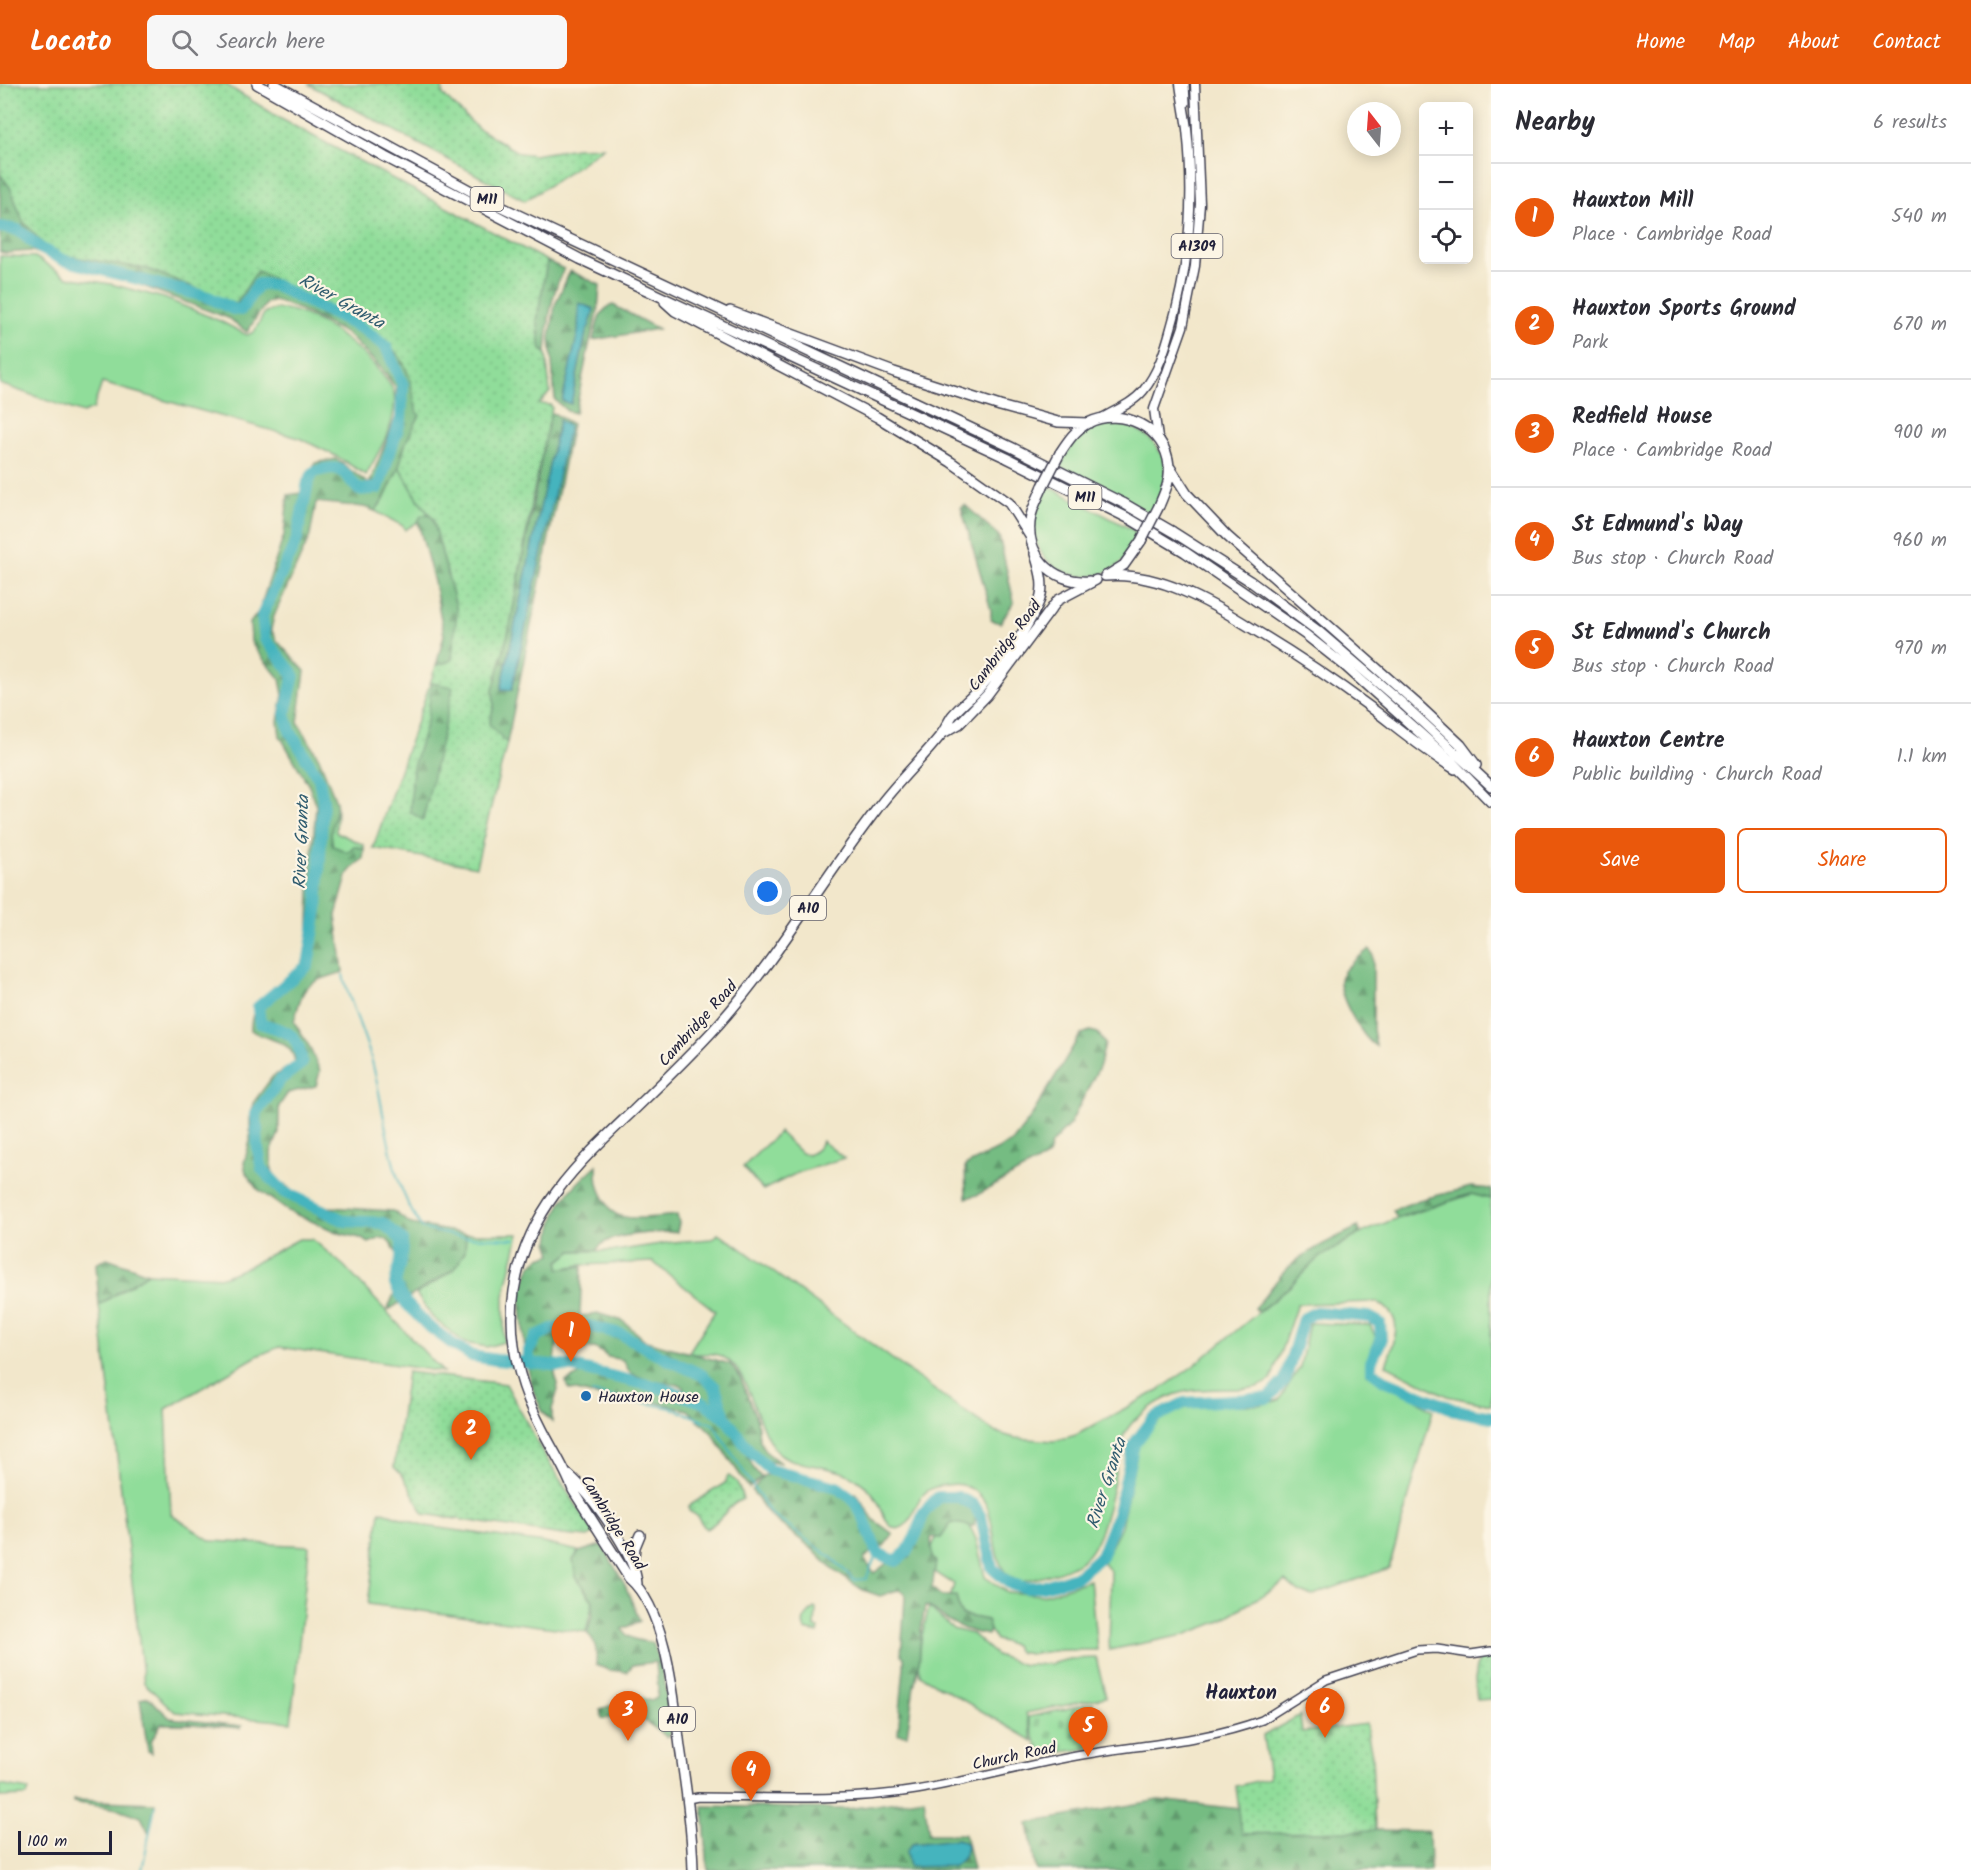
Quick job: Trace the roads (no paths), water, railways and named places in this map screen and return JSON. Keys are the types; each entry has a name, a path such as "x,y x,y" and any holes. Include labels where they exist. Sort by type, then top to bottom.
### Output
{"highway":[{"name":"M11","path":"257,84 385,157 580,259 996,453 1130,519 1194,558 1306,635 1393,707 1491,802"},
{"name":"M11","path":"274,84 493,203 1012,448 1123,503 1250,581 1318,631 1404,705 1491,785"},
{"name":"M11","path":"654,293 675,311 877,417 951,462 1009,503 1030,536"},
{"name":"M11","path":"705,304 740,314 894,372 1000,406 1058,422 1089,423"},
{"path":"1101,418 1132,420 1158,438 1167,455 1169,466 1166,490 1141,541 1124,565 1100,578 1080,581 1064,579 1050,571 1035,554 1030,536 1030,517 1060,453 1072,436 1089,423 1101,418"},
{"name":"M11","path":"1169,466 1187,494 1220,530 1415,702 1461,746 1491,785"},
{"name":"Cambridge Road","path":"637,1584 629,1578 573,1490 567,1474 533,1412 518,1368 514,1341 513,1300 521,1260 535,1224 555,1192 581,1161 695,1050 744,994 787,939 877,809 941,735 952,717 995,669 1034,612 1041,596 1042,588 1035,554"},
{"name":"M11","path":"1100,578 1131,576 1172,588 1191,595 1235,618 1304,661 1467,777"},
{"name":"Cambridge Road","path":"941,735 959,724 987,695 1058,600 1100,578"},
{"name":"Cambridge Road","path":"567,1474 581,1486 595,1504 633,1566 637,1584 653,1614 666,1654 688,1799 693,1870"},
{"path":"633,1566 635,1547 640,1535"}],"main road":[{"name":"A1309","path":"1101,418 1128,404 1144,390 1152,379 1167,344 1178,306 1187,246 1190,195 1187,129 1180,84"},
{"name":"A1309","path":"1158,438 1154,409 1183,327 1196,256 1200,195 1196,86"}],"street":[{"path":"1185,84 1187,129"},
{"name":"Church Road","path":"688,1799 698,1797 838,1798 916,1790 1094,1753 1185,1740 1257,1722 1326,1680 1417,1650 1437,1649 1471,1654 1491,1651"}],"water":[{"path":"579,303 594,309 586,333 571,404 562,401 578,332"},
{"path":"559,420 569,427 512,690 501,689"},
{"path":"957,1839 966,1843 967,1847 964,1857 954,1866 909,1867 906,1852 912,1844"}],"waterway":[{"name":"River Granta","path":"0,227 18,230 40,248 63,260 208,297 233,309 241,310 258,284 274,285 363,329 386,347 403,385 401,419 378,488 359,490 344,473 336,468 314,472 308,482 297,539 262,616 265,639 294,675 285,714 290,731 319,779 323,800 317,910 308,965 258,1007 260,1023 284,1031 294,1039 298,1045 302,1063 281,1079 256,1113 258,1150 262,1169 284,1192 345,1221 383,1223 402,1240 402,1254 395,1284 405,1302 427,1325 472,1356 573,1367 661,1388 705,1403 725,1417 749,1450 770,1470 837,1487 853,1499 863,1516 877,1553 896,1561 907,1552 924,1512 938,1497 958,1497 974,1505 981,1517 992,1568 1009,1583 1026,1588 1076,1577 1101,1556 1118,1513 1134,1444 1154,1418 1184,1403 1268,1398 1285,1380 1303,1319 1316,1312 1369,1317 1380,1323 1381,1341 1371,1362 1371,1370 1384,1380 1455,1410 1491,1417"},
{"path":"343,975 371,1058 395,1169 411,1210 423,1229 460,1237 515,1239"},
{"name":"River Granta","path":"530,1362 528,1352 537,1336 552,1329 589,1326 621,1334 702,1375 715,1387 725,1417"},
{"path":"592,1393 671,1408 713,1424 771,1514 832,1558 854,1580 866,1579 877,1553"},
{"path":"142,1870 155,1806"}],"place":[{"name":"Hauxton Mill","path":"571,1362"},
{"name":"Hauxton House","path":"586,1396"},
{"name":"Hauxton Sports Ground","path":"471,1460"},
{"name":"Hauxton Centre","path":"1325,1738"},
{"name":"Redfield House","path":"628,1741"},
{"name":"St Edmund's Church","path":"1088,1757"},
{"name":"St Edmund's Way","path":"751,1801"}],"district":[{"name":"Hauxton","path":"1241,1692"}]}
